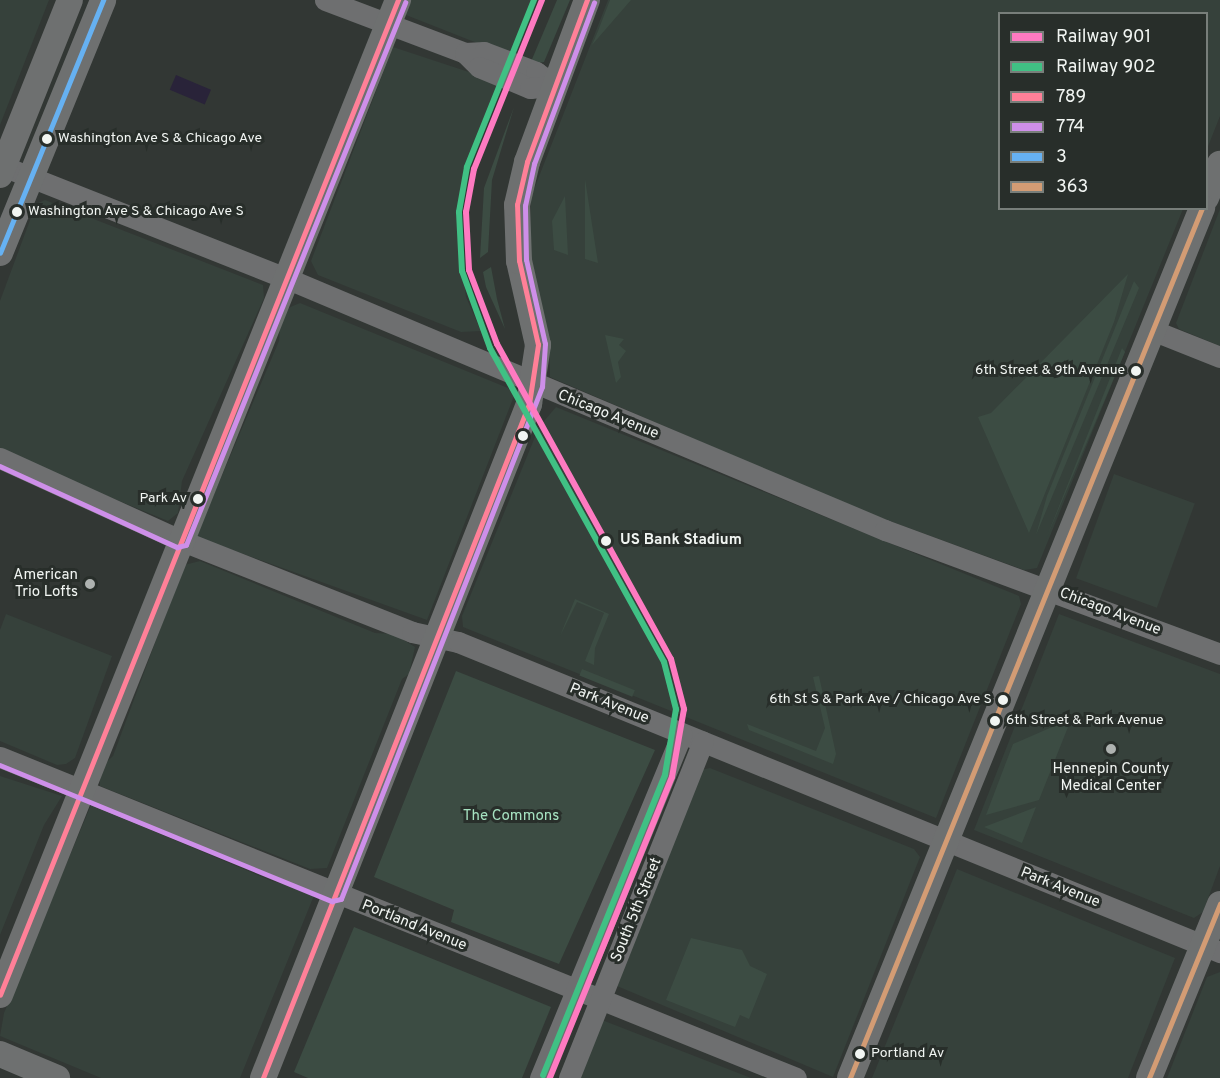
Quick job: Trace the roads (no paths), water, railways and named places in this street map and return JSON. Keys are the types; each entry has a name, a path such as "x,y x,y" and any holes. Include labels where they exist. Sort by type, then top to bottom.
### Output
{"main road":[{"path":"1,169 70,0"},
{"path":"0,253 103,0"},
{"path":"0,995 79,790 398,0"},
{"path":"263,1078 439,636 535,385 538,345 519,261 516,214 527,162 587,0"},
{"path":"1208,193 1220,164"},
{"path":"850,1078 1201,210"},
{"path":"1149,1078 1212,949 1220,904"},
{"path":"0,1054 57,1078"}],"street":[{"path":"325,0 465,53 479,67 530,88 555,86"},
{"name":"Chicago Avenue","path":"1,169 31,177 286,278 535,385 885,530 1048,588 1220,654"},
{"path":"1152,330 1220,357"},
{"name":"Park Avenue","path":"0,459 180,540 412,632 439,636 1212,949"},
{"name":"South 5th Street","path":"540,1078 574,990 682,734"},
{"name":"South 5th Street","path":"569,1078 703,742"},
{"name":"Portland Avenue","path":"0,757 796,1078"}],"rail line":[{"name":"902","path":"534,0 467,167 459,212 462,271 490,348 664,662 676,709 665,775 543,1075"},
{"name":"901","path":"542,0 474,169 466,212 469,270 497,344 671,659 684,709 672,777 550,1078"}],"place":[{"name":"Washington Ave S & Chicago Ave","path":"47,139"},
{"name":"Washington Ave S & Chicago Ave S","path":"17,212"},
{"name":"6th Street & 9th Avenue","path":"1136,371"},
{"name":"Park Av","path":"198,499"},
{"name":"US Bank Stadium","path":"606,541"},
{"name":"American Trio Lofts","path":"90,584"},
{"name":"6th St S & Park Ave / Chicago Ave S","path":"1003,700"},
{"name":"6th Street & Park Avenue","path":"995,721"},
{"name":"Hennepin County Medical Center","path":"1111,749"},
{"name":"Portland Av","path":"860,1054"}],"park label":[{"name":"The Commons","path":"511,817"}]}
